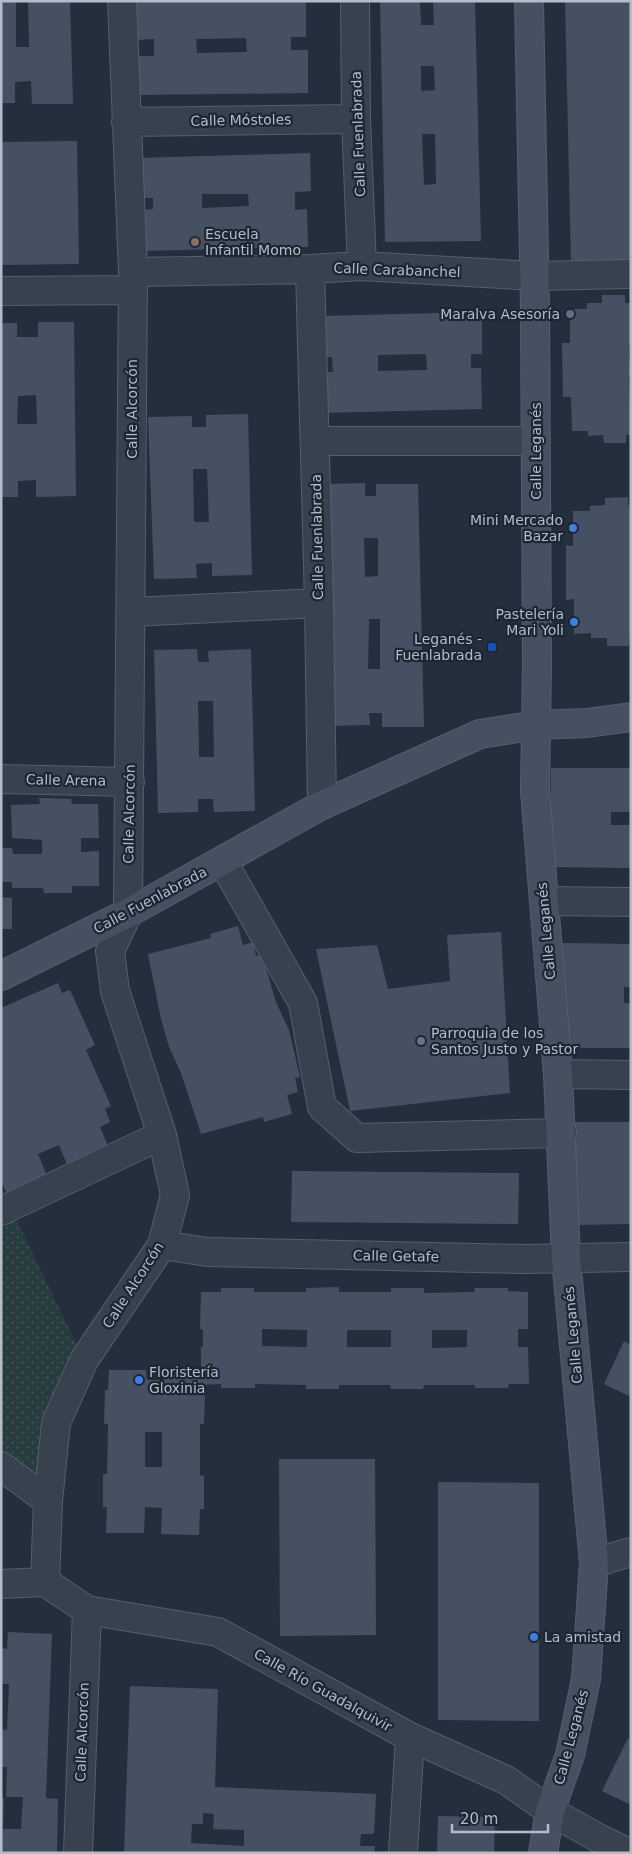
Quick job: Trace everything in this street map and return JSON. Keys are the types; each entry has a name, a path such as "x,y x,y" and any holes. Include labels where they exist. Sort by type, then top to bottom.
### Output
{"street":[{"name":"Calle Alcorcón","path":"45,1582 48,1501 56,1423 84,1360 162,1245 175,1195 162,1135 115,991 110,951 128,913 130,782 133,281 122,1"},
{"name":"Calle Fuenlabrada","path":"355,1 356,119 362,266"},
{"name":"Calle Leganés","path":"529,1 535,276 536,791 562,1133 566,1258 594,1563 586,1679 570,1754 550,1810 543,1853"},
{"name":"Calle Móstoles","path":"126,122 356,119"},
{"name":"Calle Carabanchel","path":"1,291 310,268 362,266 535,276 631,274"},
{"name":"Calle Fuenlabrada","path":"310,268 319,604 322,806"},
{"path":"315,441 535,441"},
{"path":"131,612 319,604"},
{"name":"Calle Fuenlabrada","path":"1,976 128,913 322,806 480,734 537,725 587,723 631,717"},
{"name":"Calle Arena","path":"1,779 130,782"},
{"path":"223,862 303,1003 322,1107 357,1138 562,1133"},
{"path":"544,901 631,902"},
{"path":"558,1074 631,1075"},
{"path":"1,1211 162,1135"},
{"name":"Calle Getafe","path":"162,1245 207,1252 525,1259 631,1257"},
{"path":"1,1466 48,1501"},
{"path":"594,1563 631,1552"},
{"path":"1,1584 45,1582"},
{"name":"Calle Río Guadalquivir","path":"45,1582 87,1610 218,1632 410,1737 506,1780 550,1810 600,1839 630,1853"},
{"name":"Calle Alcorcón","path":"78,1853 87,1610"},
{"path":"403,1853 410,1737"}],"green space":[{"path":"10,1206 84,1360 48,1501 1,1466 1,1211"}],"building":[{"path":"1,1 16,1 16,47 29,47 28,1 70,1 73,104 32,104 31,81 15,82 15,103 1,103"},
{"path":"306,1 306,37 291,37 291,50 308,50 308,93 139,95 137,56 154,56 154,39 136,40 135,2","holes":["246,38 247,52 197,53 196,39"]},
{"path":"380,1 420,1 421,25 434,25 433,1 475,1 481,241 385,242","holes":["421,66 434,66 435,90 421,91","422,134 435,134 436,184 424,185"]},
{"path":"565,1 631,1 631,260 571,262"},
{"path":"77,141 79,264 1,265 1,142"},
{"path":"310,153 311,191 295,192 295,210 307,209 308,247 141,251 140,210 153,209 153,198 140,198 138,158","holes":["202,194 248,194 249,206 202,208"]},
{"path":"602,295 625,295 625,303 631,303 629,362 631,362 631,376 629,376 631,435 626,435 626,443 604,443 603,435 588,436 588,431 572,431 571,397 563,397 562,343 570,343 570,309 587,309 587,303 602,303"},
{"path":"482,312 482,354 471,354 471,368 481,368 482,409 322,413 321,372 333,372 332,357 320,357 320,316","holes":["426,354 427,370 378,371 378,355"]},
{"path":"38,322 74,322 76,496 36,497 36,480 18,481 18,497 1,497 1,323 17,323 17,337 38,337","holes":["36,395 37,424 17,424 18,396"]},
{"path":"248,414 252,575 212,576 212,563 196,564 197,578 154,579 148,417 192,416 192,427 206,427 206,415","holes":["193,469 207,469 209,522 194,522"]},
{"path":"365,483 365,496 376,496 376,484 418,484 424,727 382,727 382,713 369,713 370,725 328,726 324,484","holes":["364,538 378,538 378,576 365,577","369,619 380,619 380,669 368,669"]},
{"path":"628,497 628,505 631,505 631,637 629,638 629,646 607,646 607,638 591,638 591,633 574,634 574,599 566,600 566,545 573,546 573,511 590,511 590,506 605,505 605,498"},
{"path":"197,649 198,662 209,662 208,651 251,649 255,811 214,812 213,799 198,799 198,812 158,813 154,650","holes":["198,701 213,701 214,757 199,757"]},
{"path":"551,768 631,768 631,812 611,812 611,825 631,825 631,868 550,867"},
{"path":"39,798 71,799 72,804 98,804 99,838 81,838 81,852 99,851 99,886 72,886 72,893 44,893 43,888 12,888 12,882 1,882 1,848 12,848 13,854 42,854 42,840 12,838 11,805 40,804"},
{"path":"1,897 12,898 12,929 1,929"},
{"path":"238,926 243,945 253,942 256,956 262,955 276,1002 289,1030 300,1077 295,1078 298,1092 287,1095 292,1114 264,1122 263,1117 201,1134 181,1073 169,1047 161,1019 148,954 211,938 210,934"},
{"name":"Parroquia de los Santos Justo y Pastor","path":"501,932 510,1093 350,1111 316,949 377,945 388,989 450,981 447,935"},
{"path":"561,943 631,944 631,987 624,987 624,1003 631,1003 631,1048 560,1048"},
{"path":"58,983 62,993 70,990 95,1045 86,1050 111,1106 105,1109 110,1122 100,1127 110,1151 69,1169 59,1145 38,1154 48,1178 8,1196 1,1181 1,1008"},
{"path":"573,1122 631,1122 631,1224 574,1225"},
{"path":"292,1171 519,1173 518,1224 291,1222"},
{"path":"339,1287 339,1292 391,1292 391,1288 424,1288 424,1293 475,1292 474,1288 508,1288 508,1291 528,1292 528,1329 518,1329 518,1347 528,1347 529,1384 509,1384 508,1388 475,1388 475,1385 424,1385 423,1389 391,1389 390,1385 339,1385 339,1389 306,1389 306,1385 255,1384 255,1388 221,1388 221,1384 200,1385 201,1391 205,1391 204,1424 200,1424 200,1475 204,1476 204,1509 200,1509 199,1535 161,1534 162,1508 145,1507 144,1533 106,1533 107,1507 103,1507 103,1474 107,1474 108,1424 104,1424 105,1390 108,1390 109,1370 146,1370 147,1380 164,1380 164,1370 201,1370 203,1330 200,1329 201,1292 221,1292 221,1288 254,1288 254,1292 306,1292 306,1288","holes":["262,1329 307,1330 307,1347 262,1346","347,1330 391,1330 391,1347 347,1347","432,1330 467,1330 467,1347 432,1348","145,1432 162,1432 162,1467 145,1467"]},
{"path":"624,1341 631,1345 631,1397 604,1384"},
{"path":"279,1459 375,1459 376,1635 280,1636"},
{"path":"438,1482 539,1483 539,1721 438,1720"},
{"path":"8,1632 52,1634 46,1798 58,1799 57,1853 1,1853 1,1798 4,1798 3,1829 21,1829 23,1797 6,1797 7,1767 1,1767 1,1729 7,1730 9,1684 1,1684 1,1648 7,1649"},
{"path":"130,1686 218,1689 215,1787 376,1794 374,1834 361,1834 360,1846 375,1846 374,1853 124,1853","holes":["203,1813 214,1814 213,1829 244,1830 244,1846 191,1843 192,1824 203,1824"]},
{"path":"628,1738 631,1740 631,1805 602,1791"},
{"path":"438,1816 495,1817 494,1853 437,1853"}],"place":[{"name":"Escuela Infantil Momo","path":"195,242"},
{"name":"Maralva Asesoría","path":"570,314"},
{"name":"Mini Mercado Bazar","path":"573,528"},
{"name":"Pastelería Mari Yoli","path":"574,622"},
{"name":"Leganés - Fuenlabrada","path":"492,647"},
{"name":"Parroquia de los Santos Justo y Pastor","path":"421,1041"},
{"name":"Floristería Gloxinia","path":"139,1380"},
{"name":"La amistad","path":"534,1637"}]}
